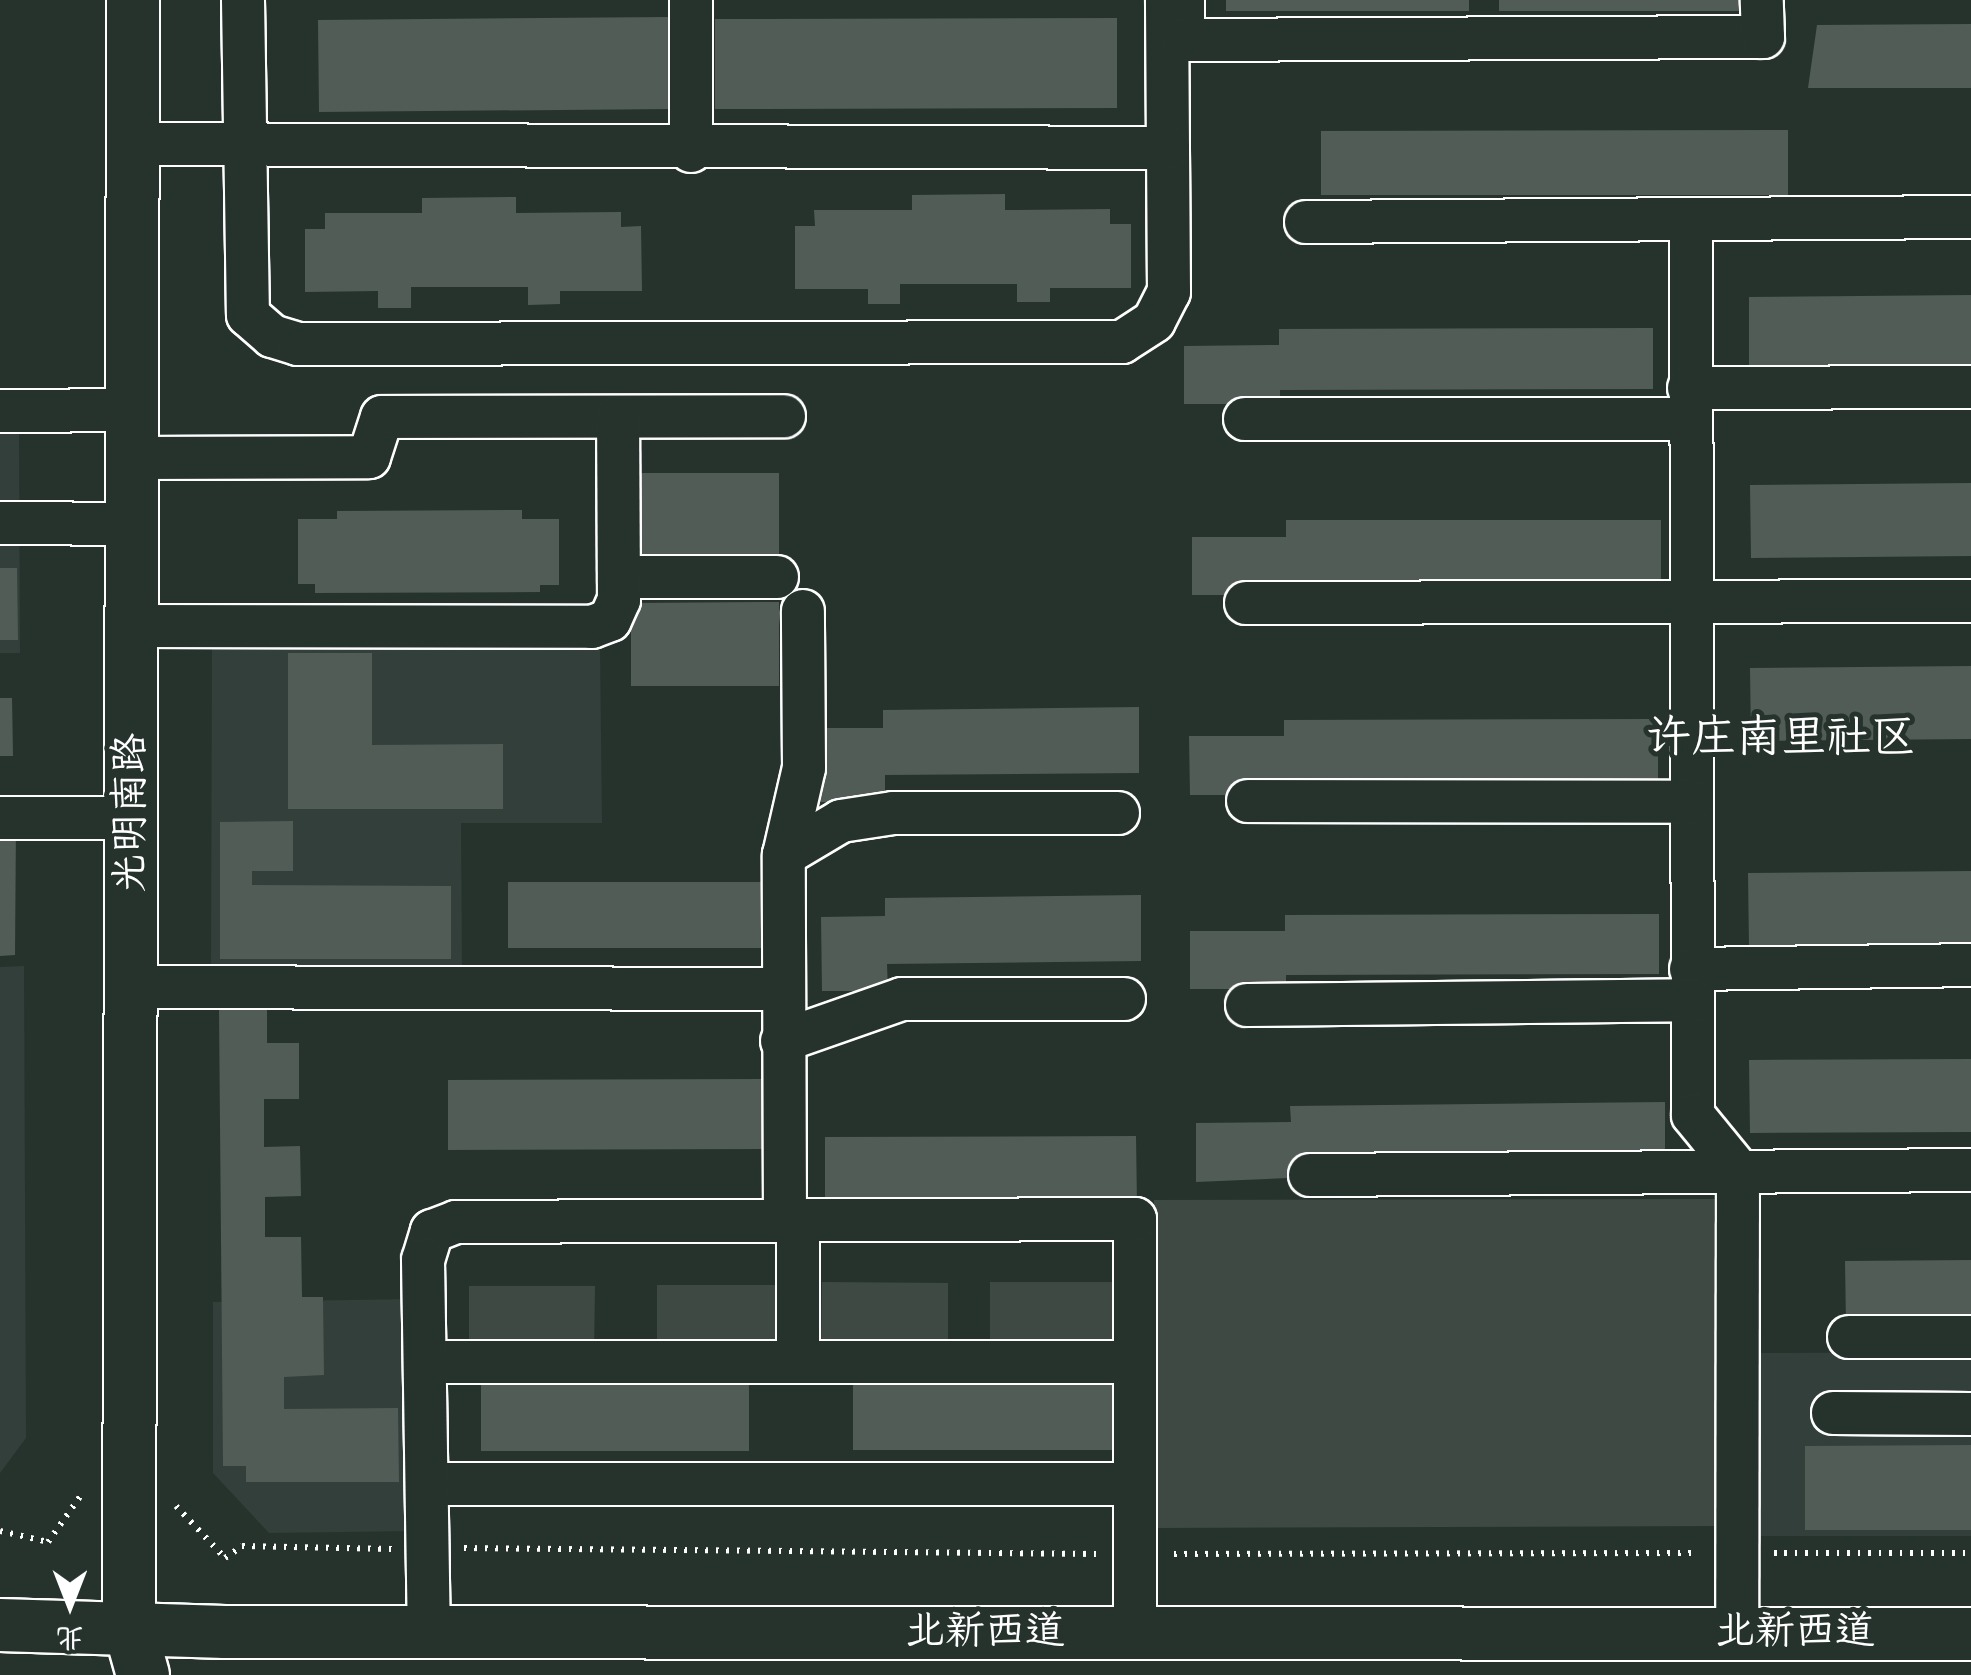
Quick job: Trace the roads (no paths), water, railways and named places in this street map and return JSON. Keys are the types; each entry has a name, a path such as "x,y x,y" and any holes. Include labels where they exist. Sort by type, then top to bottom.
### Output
{"main road":[{"name":"光明南路","path":"130,1625 134,0"},
{"name":"北新西道","path":"0,1625 429,1633 1971,1634"},
{"path":"109,1675 130,1625"},
{"path":"130,1625 144,1675"}],"street":[{"path":"243,0 248,315 272,336 298,344 1122,342 1154,321 1168,292 1166,0"},
{"path":"691,0 691,151"},
{"path":"1183,0 1183,40 1485,19 1763,37 1762,0"},
{"path":"134,144 691,151 1168,148"},
{"path":"1306,222 1971,217"},
{"path":"1692,218 1693,1115 1738,1170 1737,1635"},
{"path":"1245,418 1690,403 1971,387"},
{"path":"0,411 135,434 369,457 382,417 784,416"},
{"path":"134,626 592,627 610,620 619,577 618,416"},
{"path":"0,524 134,524"},
{"path":"619,577 777,577"},
{"path":"1246,603 1971,601"},
{"path":"798,1362 782,1040 784,855 804,768 803,611"},
{"path":"1248,801 1692,802"},
{"path":"784,855 841,820 893,813 1118,814"},
{"path":"0,818 133,818"},
{"path":"1247,1005 1691,984 1971,965"},
{"path":"132,987 784,989"},
{"path":"782,1040 902,998 1124,999"},
{"path":"1310,1175 1971,1170"},
{"path":"429,1633 423,1260 432,1231 456,1222 1135,1219 1135,1634"},
{"path":"1848,1337 1971,1337"},
{"path":"425,1362 1135,1362"},
{"path":"1833,1414 1971,1414"},
{"path":"427,1484 1135,1484"}],"district":[{"name":"许庄南里社区","path":"1781,741"}]}
